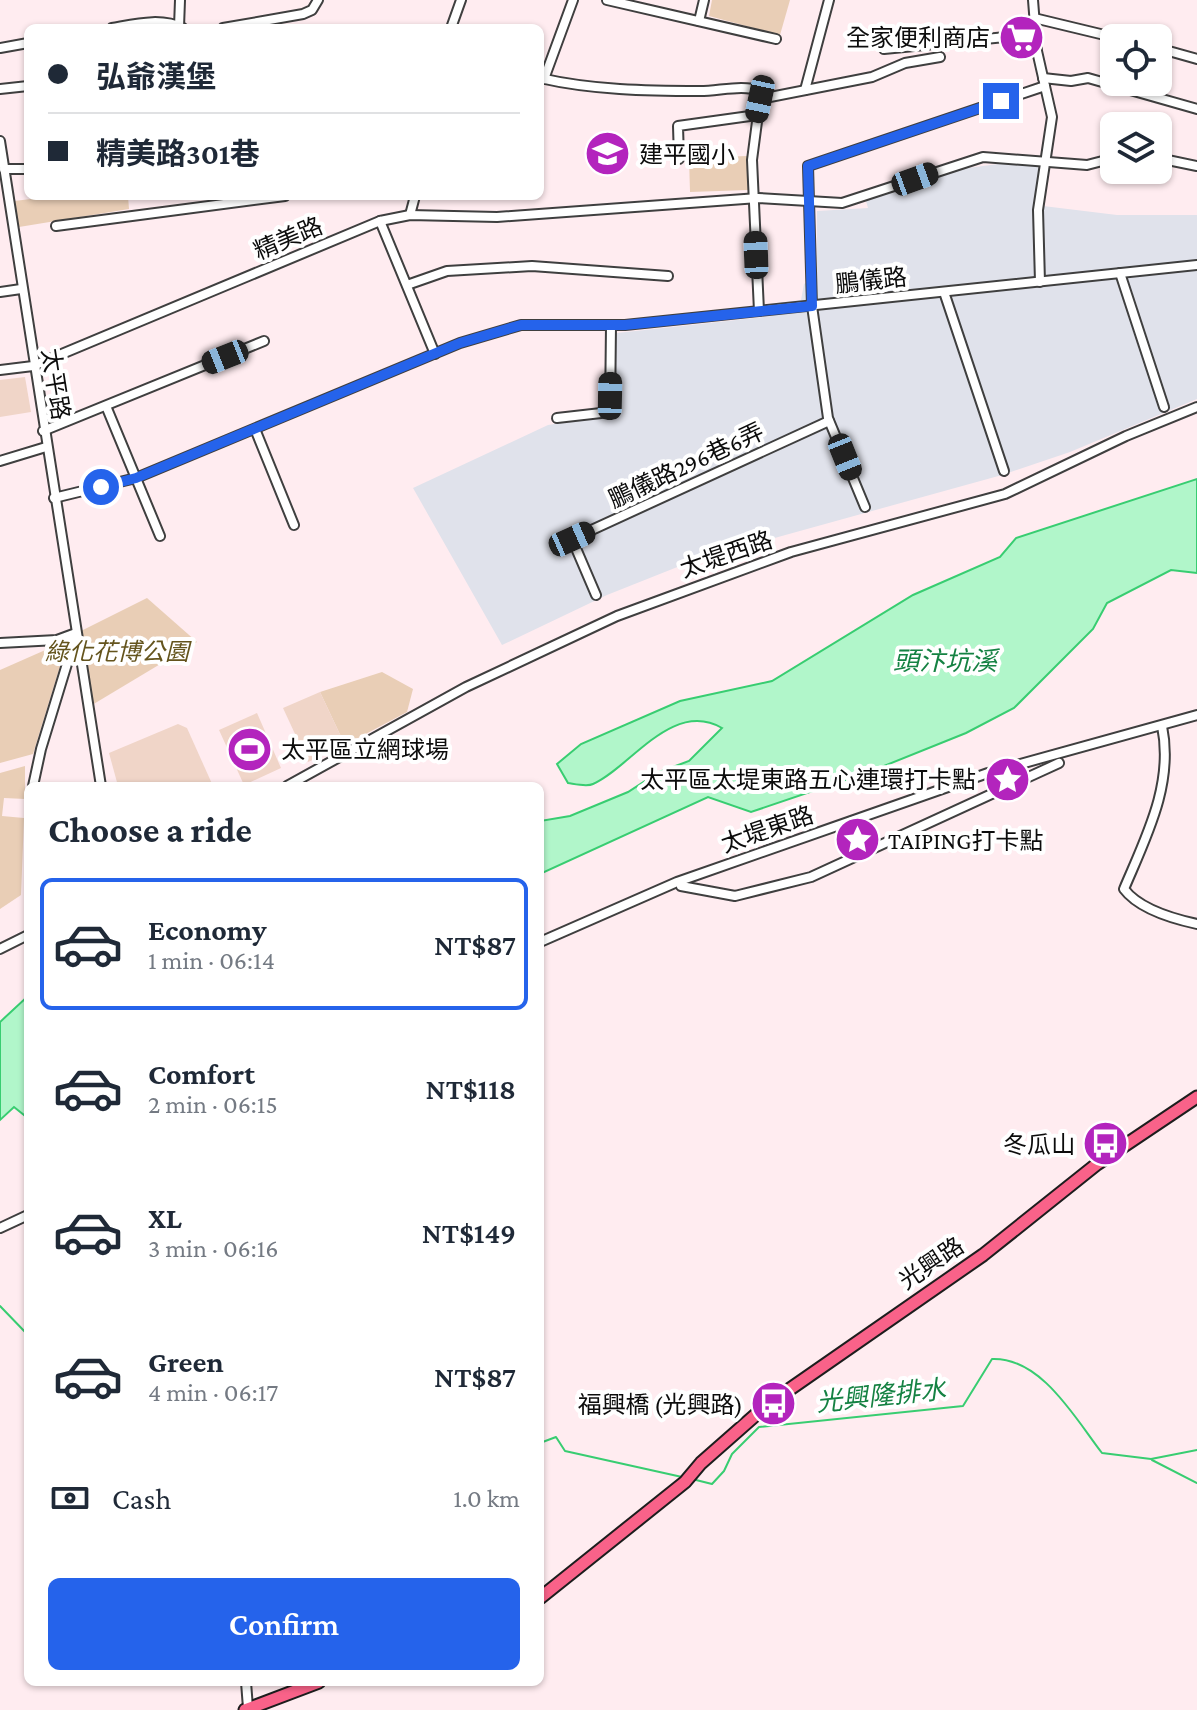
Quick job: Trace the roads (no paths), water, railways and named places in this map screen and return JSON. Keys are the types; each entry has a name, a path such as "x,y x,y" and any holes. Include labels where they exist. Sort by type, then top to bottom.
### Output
{"main road":[{"name":"光興路","path":"544,1595 685,1482 767,1405 983,1255 1097,1164 1197,1097"},
{"path":"246,1709 308,1686"}],"street":[{"path":"180,0 181,24"},
{"path":"257,24 303,14 312,10 318,0"},
{"path":"452,24 461,0"},
{"path":"544,73 573,0"},
{"path":"607,0 776,39"},
{"path":"699,21 704,0"},
{"path":"805,90 829,0"},
{"path":"1033,0 1035,34 1052,117 1038,210 1040,282"},
{"path":"1034,18 1100,34"},
{"path":"133,24 158,24"},
{"path":"884,49 1035,34"},
{"path":"0,48 24,44"},
{"path":"914,45 915,61"},
{"path":"1172,52 1197,59"},
{"path":"544,78 616,89 706,91 746,87 761,95 872,77 915,61 940,57"},
{"path":"865,507 829,421 812,306 808,166 941,123 1044,82 1088,78 1197,109"},
{"path":"0,89 24,86"},
{"path":"759,311 752,160 761,95"},
{"path":"679,159 678,126 757,115"},
{"name":"太平路","path":"0,141 100,782"},
{"name":"精美路","path":"0,370 33,366 380,221 410,215 497,217 754,199 852,202 983,157 1087,165 1100,162"},
{"path":"1172,161 1197,166"},
{"path":"4,169 24,169"},
{"path":"162,209 163,200"},
{"path":"56,226 162,209 254,200"},
{"path":"410,215 414,200"},
{"path":"380,221 435,354"},
{"name":"鵬儀路","path":"54,498 136,478 460,343 521,325 611,326 1197,265"},
{"path":"407,285 447,271 532,266 668,276"},
{"path":"1120,273 1164,407"},
{"path":"0,292 21,289"},
{"path":"944,292 1004,471"},
{"path":"557,418 610,412 611,326"},
{"path":"43,431 264,341"},
{"path":"106,406 160,536"},
{"name":"太堤西路","path":"294,782 466,687 617,616 791,552 1005,494 1126,436 1197,407"},
{"name":"鵬儀路296巷6弄","path":"596,595 572,539 829,421"},
{"path":"255,429 294,525"},
{"path":"0,461 46,447"},
{"path":"0,643 57,640 76,633"},
{"name":"太平路","path":"34,782 76,633"},
{"name":"太堤東路","path":"544,940 667,886 961,782 1055,751 1197,715"},
{"path":"1162,726 1161,797 1124,889 1128,895 1165,914 1197,924"},
{"path":"681,886 735,896 811,877 1059,763"},
{"path":"0,949 24,937"},
{"path":"0,1228 24,1217"},
{"path":"246,1686 246,1709"}],"water":[{"name":"頭汴坑溪","path":"1197,479 1197,573 1171,570 1107,603 1093,629 1014,708 966,733 869,772 751,812 708,797 544,872 544,820 570,816 628,792 659,772 689,761 722,728 704,721 686,722 669,729 607,776 588,785 568,783 557,764 581,744 680,701 772,681 913,595 1000,557 1016,538"},
{"path":"24,1000 24,1115 14,1107 0,1120 0,1022"}],"waterway":[{"name":"光興隆排水","path":"0,1306 24,1331"},
{"name":"光興隆排水","path":"692,1479 712,1484 724,1471 732,1454 759,1427 963,1406 992,1359 1010,1361 1041,1379 1068,1407 1102,1453 1151,1459 1197,1450"},
{"name":"光興隆排水","path":"544,1442 556,1437 565,1451 682,1477"},
{"path":"1152,1460 1197,1483"}],"place":[{"name":"全家便利商店","path":"1021,37"},
{"name":"建平國小","path":"608,154"},
{"name":"太平區立網球場","path":"250,749"},
{"name":"太平區太堤東路五心連環打卡點","path":"1007,779"},
{"name":"TAIPING打卡點","path":"857,840"},
{"name":"冬瓜山","path":"1106,1144"},
{"name":"福興橋 (光興路)","path":"774,1404"}],"park label":[{"name":"綠化花博公園","path":"117,651"}]}
